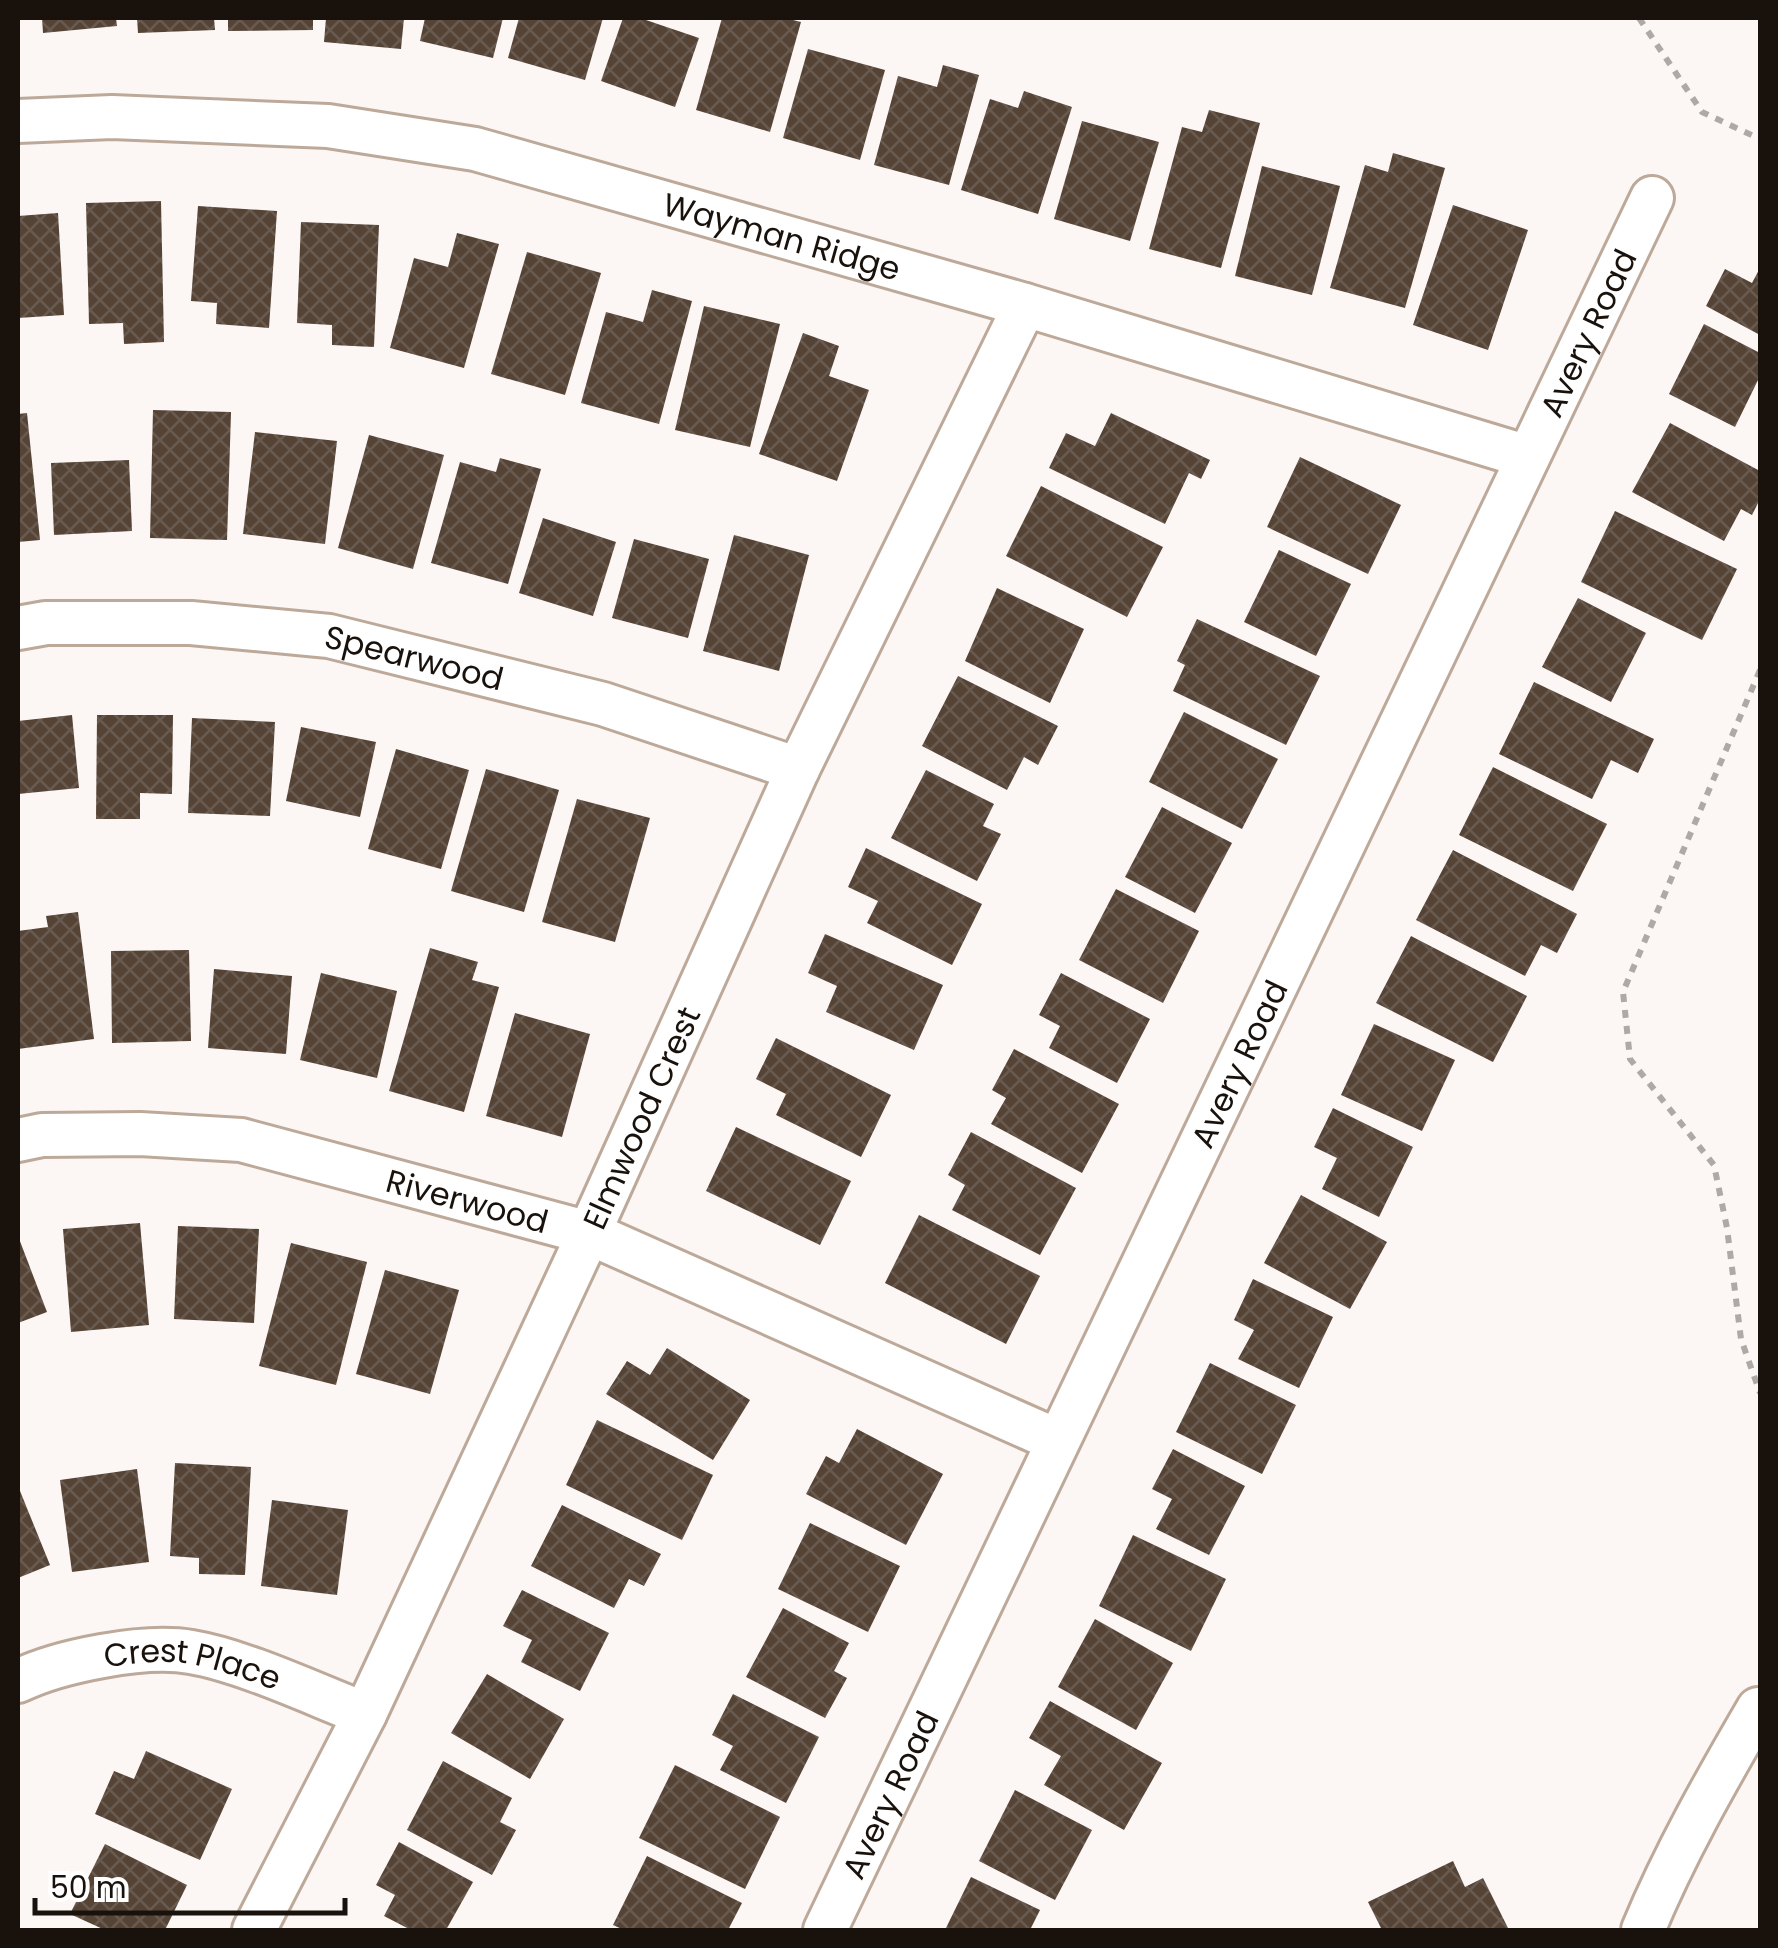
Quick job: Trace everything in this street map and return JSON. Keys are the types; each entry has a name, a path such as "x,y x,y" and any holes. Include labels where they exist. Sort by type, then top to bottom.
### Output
{"street":[{"name":"Wayman Ridge","path":"18,121 112,117 328,126 475,148 1025,305 1528,457"},
{"name":"Avery Road","path":"825,1930 1652,198"},
{"name":"Elmwood Crest","path":"254,1930 365,1714 589,1233 798,770 1025,305"},
{"name":"Spearwood","path":"18,628 46,624 191,622 330,636 603,704 798,770"},
{"name":"Riverwood","path":"18,1140 42,1135 140,1134 241,1140 589,1233 1058,1441"},
{"name":"Crest Place","path":"18,1681 47,1667 120,1654 189,1652 267,1676 365,1714"},
{"path":"1643,1930 1663,1880 1759,1710"}],"path":[{"path":"1638,18 1702,112 1760,140"},
{"path":"1760,670 1623,992 1630,1058 1714,1165 1727,1228 1740,1338 1760,1393"}],"building":[{"path":"42,18 116,18 117,26 43,33"},
{"path":"137,18 214,18 215,30 138,33"},
{"path":"228,18 313,18 313,30 228,31"},
{"path":"326,18 404,18 401,49 324,42"},
{"path":"425,18 503,18 493,58 420,41"},
{"path":"519,18 603,18 585,80 508,58"},
{"path":"623,18 640,18 699,38 675,107 601,81"},
{"path":"722,18 785,18 801,22 770,132 696,110"},
{"path":"808,49 885,70 860,160 783,138"},
{"path":"943,65 979,75 949,185 874,165 898,76 937,87"},
{"path":"1024,91 1072,107 1038,214 961,190 990,99 1018,108"},
{"path":"1209,110 1260,123 1221,268 1149,249 1182,127 1202,132"},
{"path":"1082,121 1159,142 1130,241 1054,219"},
{"path":"1393,153 1445,168 1405,308 1330,288 1365,165 1388,172"},
{"path":"1262,166 1340,186 1312,295 1235,276"},
{"path":"161,201 164,342 124,344 123,323 89,324 86,203"},
{"path":"1453,205 1528,230 1488,350 1413,325"},
{"path":"198,206 277,211 269,328 216,324 217,303 191,301"},
{"path":"58,213 64,315 18,318 18,216"},
{"path":"301,222 379,225 374,347 332,345 332,325 297,323"},
{"path":"457,233 499,244 464,368 390,348 414,258 448,267"},
{"path":"527,252 601,273 565,395 491,374"},
{"path":"1760,268 1760,335 1706,306 1725,269 1752,283"},
{"path":"652,290 692,301 659,424 581,403 606,312 643,322"},
{"path":"704,306 780,324 750,447 675,430"},
{"path":"1704,324 1760,353 1760,376 1735,427 1669,394"},
{"path":"803,333 839,346 829,376 869,390 837,481 759,454"},
{"path":"153,410 231,412 227,540 150,538"},
{"path":"27,413 40,540 18,542 18,414"},
{"path":"1111,413 1210,460 1201,479 1189,473 1165,524 1049,468 1066,433 1095,446"},
{"path":"1670,423 1760,471 1760,499 1752,515 1741,509 1724,541 1632,492"},
{"path":"255,432 337,441 325,544 243,534"},
{"path":"369,435 444,455 413,569 338,548"},
{"path":"1300,457 1401,505 1368,574 1267,527"},
{"path":"500,458 541,469 508,584 431,563 460,462 496,472"},
{"path":"129,460 132,531 54,535 51,463"},
{"path":"1041,486 1163,547 1127,617 1006,556"},
{"path":"1615,511 1737,569 1702,640 1581,582"},
{"path":"543,518 616,542 593,616 519,593"},
{"path":"734,535 809,555 779,671 703,651"},
{"path":"634,539 709,559 688,638 612,618"},
{"path":"1279,550 1351,584 1316,656 1244,622"},
{"path":"997,588 1084,629 1050,703 965,661"},
{"path":"1578,598 1646,633 1611,702 1542,667"},
{"path":"1197,619 1320,676 1286,745 1173,691 1185,665 1177,661"},
{"path":"958,676 1058,726 1038,765 1024,757 1007,790 922,746"},
{"path":"1534,682 1654,739 1638,773 1611,760 1592,799 1499,754"},
{"path":"1184,712 1278,759 1242,829 1149,782"},
{"path":"72,715 79,788 18,794 18,721"},
{"path":"97,715 173,715 172,794 140,793 140,819 96,819"},
{"path":"192,718 275,722 270,816 188,813"},
{"path":"301,727 376,742 360,817 286,801"},
{"path":"396,749 469,770 441,869 368,849"},
{"path":"1493,767 1607,824 1573,891 1459,835"},
{"path":"486,769 559,790 524,912 451,891"},
{"path":"926,770 994,804 983,826 1001,834 977,881 891,838"},
{"path":"577,799 650,818 615,942 542,922"},
{"path":"1162,807 1232,843 1195,913 1125,877"},
{"path":"866,848 982,904 952,965 867,923 878,901 848,887"},
{"path":"1453,850 1577,914 1557,953 1541,945 1525,976 1416,920"},
{"path":"1116,889 1199,931 1163,1003 1079,960"},
{"path":"78,912 94,1039 18,1049 18,931 48,927 46,916"},
{"path":"825,934 943,985 914,1050 826,1012 837,986 808,973"},
{"path":"1411,936 1527,996 1493,1062 1376,1003"},
{"path":"430,948 478,962 472,980 499,987 464,1112 389,1091"},
{"path":"189,950 191,1041 112,1043 111,951"},
{"path":"214,969 292,976 286,1054 208,1048"},
{"path":"321,973 397,991 377,1078 300,1060"},
{"path":"1061,973 1150,1019 1117,1083 1049,1048 1060,1026 1039,1015"},
{"path":"515,1013 590,1034 562,1137 486,1116"},
{"path":"1374,1024 1455,1060 1422,1131 1341,1095"},
{"path":"776,1038 891,1095 861,1157 776,1115 786,1094 756,1079"},
{"path":"1014,1049 1119,1104 1082,1173 991,1124 1006,1098 992,1090"},
{"path":"1333,1108 1413,1147 1379,1217 1322,1189 1337,1158 1314,1147"},
{"path":"736,1127 851,1181 820,1245 706,1191"},
{"path":"971,1132 1076,1188 1040,1255 952,1210 965,1185 948,1175"},
{"path":"1301,1195 1387,1242 1350,1309 1264,1263"},
{"path":"919,1215 1040,1276 1006,1344 885,1283"},
{"path":"140,1223 149,1325 71,1332 63,1229"},
{"path":"178,1226 259,1229 254,1323 174,1319"},
{"path":"18,1236 47,1312 18,1323"},
{"path":"291,1243 367,1262 336,1385 259,1366"},
{"path":"385,1270 459,1290 430,1394 356,1374"},
{"path":"1253,1279 1333,1317 1299,1388 1238,1359 1254,1330 1234,1320"},
{"path":"667,1348 750,1400 713,1460 606,1394 627,1361 650,1375"},
{"path":"1210,1363 1296,1405 1262,1474 1176,1432"},
{"path":"597,1420 713,1475 682,1540 566,1485"},
{"path":"857,1429 943,1474 906,1545 806,1494 826,1456 839,1463"},
{"path":"1173,1449 1245,1486 1209,1555 1156,1529 1172,1499 1152,1489"},
{"path":"175,1463 251,1467 245,1575 199,1574 199,1558 170,1556"},
{"path":"137,1469 149,1562 72,1572 60,1480"},
{"path":"18,1486 50,1565 18,1578"},
{"path":"272,1500 348,1510 337,1595 261,1586"},
{"path":"562,1505 661,1554 644,1586 629,1579 614,1608 531,1566"},
{"path":"810,1523 900,1566 868,1632 778,1589"},
{"path":"1133,1535 1226,1579 1191,1651 1099,1606"},
{"path":"522,1590 609,1633 580,1691 521,1662 532,1640 503,1626"},
{"path":"783,1608 849,1643 834,1671 847,1678 825,1718 746,1677"},
{"path":"1095,1619 1173,1663 1136,1730 1058,1687"},
{"path":"487,1674 564,1719 530,1779 451,1733"},
{"path":"733,1694 819,1737 786,1803 720,1770 733,1746 712,1735"},
{"path":"1050,1701 1162,1763 1124,1830 1044,1785 1061,1756 1029,1738"},
{"path":"146,1751 232,1789 200,1860 95,1814 114,1771 134,1779"},
{"path":"443,1761 512,1798 500,1822 516,1830 492,1875 407,1830"},
{"path":"675,1765 780,1817 745,1889 639,1838"},
{"path":"1015,1790 1092,1830 1055,1900 979,1861"},
{"path":"399,1842 473,1882 446,1930 411,1930 384,1916 395,1895 376,1885"},
{"path":"105,1844 187,1885 165,1930 105,1930 70,1914"},
{"path":"647,1856 742,1903 728,1930 624,1930 613,1925"},
{"path":"1453,1861 1465,1887 1483,1878 1509,1930 1382,1930 1368,1902"},
{"path":"971,1877 1040,1910 1030,1930 945,1930"}]}
